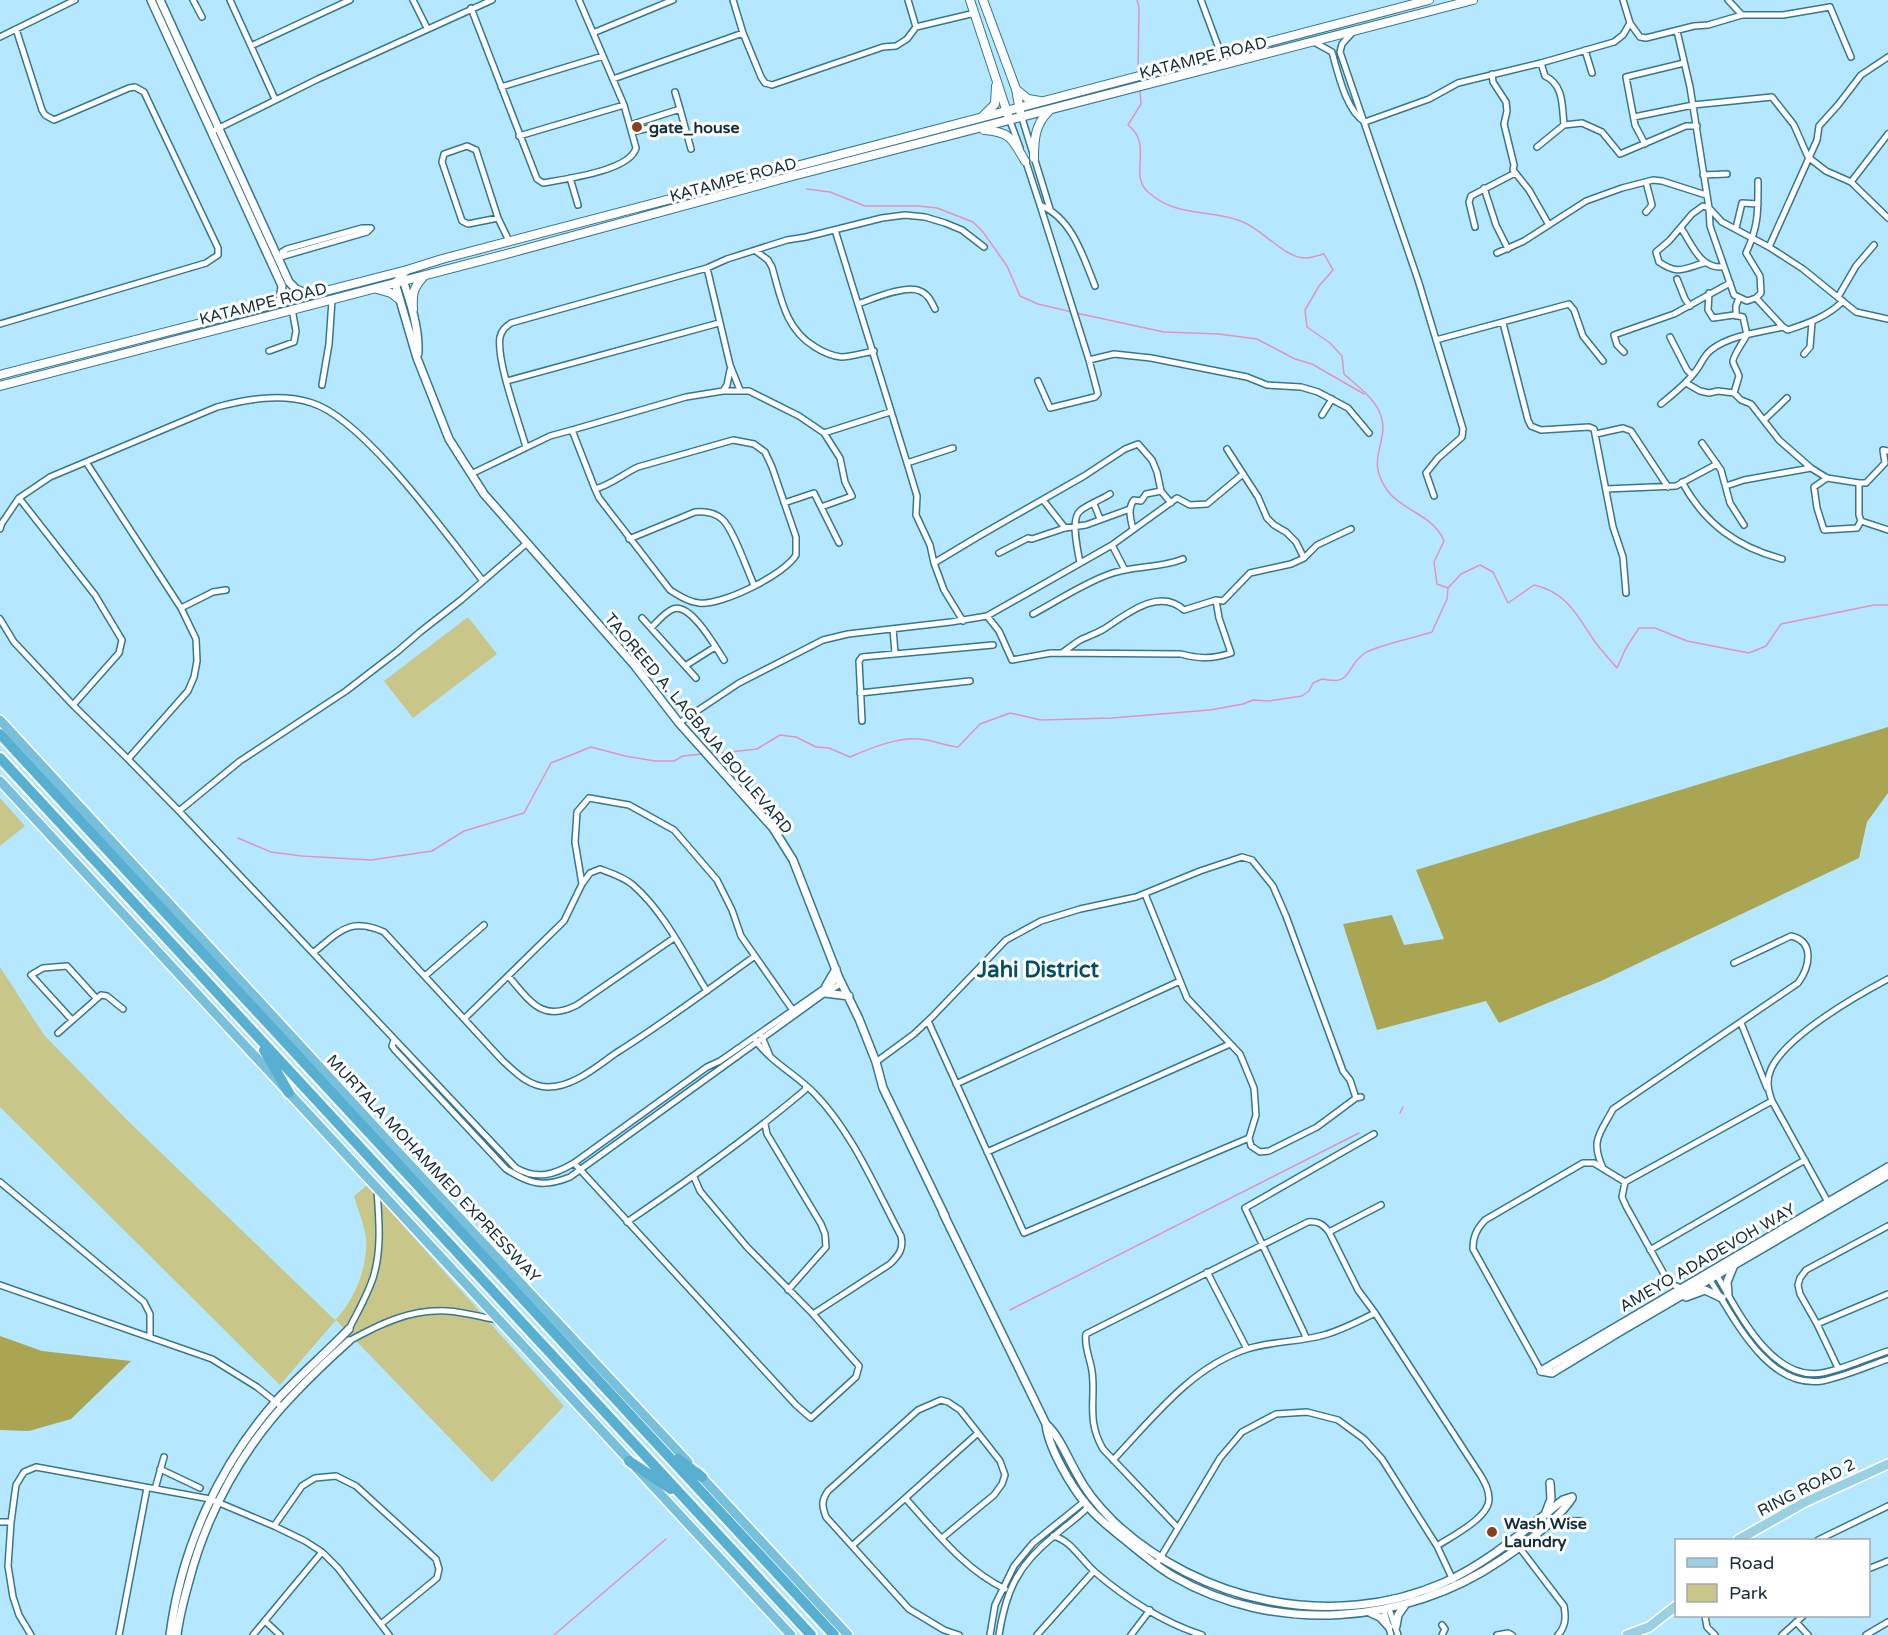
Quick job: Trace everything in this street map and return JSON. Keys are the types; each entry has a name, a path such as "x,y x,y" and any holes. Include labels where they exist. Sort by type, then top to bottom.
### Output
{"highway":[{"name":"MURTALA MOHAMMED EXPRESSWAY","path":"0,720 394,1148 848,1635"},
{"name":"MURTALA MOHAMMED EXPRESSWAY","path":"0,734 834,1635"},
{"path":"0,758 812,1635"},
{"path":"0,782 790,1635"},
{"path":"175,948 183,945 188,937"},
{"path":"192,966 196,958 206,958"},
{"path":"254,1032 289,1093"},
{"path":"655,1442 702,1477"},
{"path":"629,1461 685,1497"}],"main road":[{"path":"970,0 1010,122"},
{"path":"983,0 1016,89 1022,118"},
{"name":"KATAMPE ROAD","path":"0,375 1429,0"},
{"name":"KATAMPE ROAD","path":"0,386 332,300 399,280 785,178 1010,122 1473,0"},
{"path":"980,118 995,104 996,75"},
{"path":"1016,89 1028,99 1042,102"},
{"path":"1034,158 1037,128 1040,120 1050,111"},
{"path":"976,130 1002,132 1010,136 1025,161"},
{"path":"413,309 412,292 426,274"},
{"path":"373,288 384,290 399,300"},
{"path":"116,345 118,354"},
{"name":"RING ROAD 2","path":"1740,1539 1803,1503 1888,1464"},
{"path":"1627,1635 1649,1627 1675,1608"}],"street":[{"path":"0,37 75,0"},
{"path":"151,0 280,257 291,285 308,294"},
{"path":"160,0 282,286 280,303"},
{"path":"193,0 202,17"},
{"path":"230,0 275,99"},
{"path":"251,46 350,0"},
{"path":"413,0 427,28"},
{"path":"215,129 427,28 492,0"},
{"path":"471,8 519,136 539,181 543,183 607,168 631,158 636,148 624,105 579,0"},
{"path":"593,33 673,0"},
{"path":"733,0 743,33 761,77 765,83 772,85 883,47 896,46 907,39 916,27 975,13"},
{"path":"908,0 916,27"},
{"path":"1201,0 1221,54"},
{"path":"1623,0 1630,23 1640,37 1646,38 1742,15 1783,15 1830,7"},
{"path":"1728,0 1742,15"},
{"path":"1830,7 1834,0"},
{"path":"1830,7 1851,57"},
{"path":"1365,122 1429,99 1458,83 1614,42 1623,35 1630,23"},
{"path":"0,324 206,263 218,255 218,248 144,92 135,87 129,88 54,120 42,110 16,29"},
{"path":"1357,30 1347,36 1340,52 1436,340 1464,434 1438,458 1426,473 1434,496"},
{"path":"1677,31 1694,105 1710,226 1734,295 1747,301 1756,298 1761,293 1760,276 1746,253 1756,232 1758,181"},
{"path":"613,79 743,33"},
{"path":"1314,42 1332,52 1351,106 1355,114 1365,122"},
{"path":"1585,50 1592,73"},
{"path":"501,87 603,56"},
{"path":"1770,247 1817,140 1819,126 1861,75 1888,57"},
{"path":"1540,63 1545,76 1553,80 1559,90 1564,125"},
{"path":"1645,144 1635,125 1626,77 1684,63"},
{"path":"1492,74 1493,82 1506,102 1507,111 1504,124 1515,173 1529,190 1549,225"},
{"path":"675,92 691,149"},
{"path":"1634,117 1694,105 1772,97 1794,125 1808,157 1826,171 1851,182 1888,218"},
{"path":"519,136 624,105"},
{"path":"631,128 651,118 680,110"},
{"path":"651,118 653,126"},
{"path":"1022,118 1050,209"},
{"path":"1010,122 1040,205 1098,394 1095,397 1050,408 1038,381"},
{"path":"1537,147 1564,125 1582,123 1597,128 1620,154 1686,126 1697,126"},
{"path":"631,128 653,126 685,128"},
{"path":"1851,182 1888,134"},
{"path":"498,218 468,224 462,221 442,162 444,154 467,146 476,150 498,218 509,241"},
{"path":"1475,227 1470,198 1472,194 1515,173"},
{"path":"1703,175 1727,174"},
{"path":"570,178 578,205"},
{"path":"1497,253 1524,242 1586,201 1622,188 1646,182 1666,181 1706,195"},
{"path":"1646,182 1652,204 1646,212"},
{"path":"1484,188 1496,225 1508,249"},
{"path":"1736,228 1742,203 1758,204"},
{"path":"1040,205 1050,209 1067,227 1078,244 1095,286"},
{"path":"1704,263 1678,271 1671,270 1659,262 1656,252 1695,211 1703,206 1709,208 1722,222 1770,247 1803,269 1856,312 1888,319"},
{"path":"526,447 501,361 502,330 511,323 707,268 727,259 787,240 882,218 905,215 925,217 962,230 984,247"},
{"path":"280,257 282,251 293,250 367,227 371,228 367,232 339,237"},
{"path":"1681,228 1704,263 1714,268 1725,267"},
{"path":"835,230 874,351 890,412 908,463 917,496 916,515 930,545 944,590 963,621"},
{"path":"1756,298 1788,330 1812,322 1840,299 1856,266 1874,245"},
{"path":"756,251 768,260 772,267 786,314 800,337 823,352 834,356 843,357 874,351"},
{"path":"707,268 730,365 740,390"},
{"path":"390,274 399,280 407,270"},
{"path":"1677,279 1690,306"},
{"name":"TAOREED A. LAGBAJA BOULEVARD","path":"399,280 399,300 417,358 449,439 484,494 634,666 679,723 773,828 793,860 840,981 849,996 876,1062 883,1088 1046,1424 1058,1437 1078,1478 1092,1499 1114,1521 1161,1557 1205,1581 1258,1599 1318,1607 1376,1603 1388,1607 1474,1567 1509,1544 1563,1500 1572,1497 1567,1506 1551,1521 1488,1569 1458,1585 1405,1605 1369,1612 1311,1615 1264,1610 1210,1594 1173,1576 1112,1529 1086,1504 1054,1452 1046,1424"},
{"name":"TAOREED A. LAGBAJA BOULEVARD","path":"399,280 413,309 418,339 417,358"},
{"path":"1624,352 1617,345 1614,334 1674,314 1730,283"},
{"path":"858,304 908,289 918,290 929,297 935,309"},
{"path":"1709,293 1708,310 1713,318 1743,317 1747,335 1739,351 1733,357 1739,376 1734,393"},
{"path":"1736,316 1739,298"},
{"path":"322,385 332,300"},
{"path":"1436,340 1569,304 1574,310 1583,336 1603,361"},
{"path":"269,351 291,345 296,339 292,309"},
{"path":"1804,354 1810,347 1812,322"},
{"path":"507,381 719,323"},
{"path":"1503,323 1531,426 1541,430 1589,427 1594,429 1613,527 1623,557 1626,593"},
{"path":"1661,404 1686,383 1709,351 1747,335 1783,327"},
{"path":"1670,338 1692,375"},
{"path":"1089,360 1114,354 1151,358 1247,377 1267,385 1301,387 1332,399 1352,412 1369,433"},
{"path":"723,391 730,365"},
{"path":"1686,383 1709,393 1718,390 1734,393 1741,400 1751,404 1779,440 1811,468 1827,478 1866,483 1885,463 1883,450 1888,451"},
{"path":"471,474 526,447 572,430 686,397 740,390 749,391 771,401 824,433 840,458 845,482 852,496 821,507"},
{"path":"1764,420 1787,398"},
{"path":"0,529 19,498 50,477 217,407 244,400 291,399 327,409 375,451 417,498 483,581"},
{"path":"1322,415 1332,399"},
{"path":"824,433 890,412"},
{"path":"1596,434 1623,428 1631,431 1668,487"},
{"path":"572,430 595,489 670,590 684,598 698,603 717,602 730,598 786,567 796,555 796,537 772,467 765,452 754,444 733,440 638,468 627,472 612,483 595,489"},
{"path":"1702,443 1717,464 1730,503 1744,525"},
{"path":"934,563 1133,445 1138,444 1152,460 1161,492 1171,503"},
{"path":"908,463 953,448"},
{"path":"1227,448 1258,497 1267,518 1296,542 1304,558"},
{"path":"86,462 181,608 196,639 197,662 188,691 128,759"},
{"path":"1606,489 1668,487 1717,464"},
{"path":"1726,486 1744,480 1811,468"},
{"path":"679,723 739,683 823,640 848,634 963,621 987,616 1112,544 1177,498 1190,505 1207,504 1243,474"},
{"path":"1827,478 1814,486 1817,508 1824,530 1857,528 1861,520 1859,483"},
{"path":"1682,482 1694,502 1734,541 1758,553 1782,559"},
{"path":"784,503 814,492 838,543"},
{"path":"1133,529 1130,509 1134,500 1141,501 1146,494 1161,492"},
{"path":"1080,563 1075,527 1078,514 1110,494"},
{"path":"19,498 95,594 122,640 119,653 73,705"},
{"path":"1043,500 1065,528"},
{"path":"1094,504 1100,519"},
{"path":"999,553 1028,538 1032,539 1075,527 1130,509"},
{"path":"630,539 695,512 705,511 716,514 728,525 754,585"},
{"path":"1861,520 1888,530"},
{"path":"1062,653 1080,640 1156,600 1175,602 1184,610 1216,600 1223,601 1250,573 1275,568 1304,558 1317,545 1351,529"},
{"path":"178,811 240,761 346,691 399,651 527,543"},
{"path":"1112,544 1125,570"},
{"path":"1032,614 1107,575 1125,570 1166,565 1184,559"},
{"path":"181,608 213,592 226,590"},
{"path":"684,598 684,610"},
{"path":"987,616 999,632 1012,660 1062,653 1148,653 1213,659 1231,653 1219,618 1216,600"},
{"path":"651,628 671,609 684,610 697,620 724,660"},
{"path":"642,618 696,678"},
{"path":"0,619 14,642 73,705 314,952 516,1168 535,1175 548,1175 562,1170 792,1009 840,981"},
{"path":"893,629 895,653"},
{"path":"862,721 859,661 866,656 993,645"},
{"path":"685,666 715,647"},
{"path":"860,693 970,681"},
{"path":"582,884 575,842 577,812 589,798 629,805 674,830 717,880 732,910 741,936 792,1009"},
{"path":"876,1062 914,1034 1006,940 1016,933 1041,921 1080,909 1145,894 1200,871 1242,857 1252,860 1273,886 1343,1071 1358,1098 1317,1127 1269,1151 1260,1152 1251,1146 1249,1138 1256,1115 1254,1088 1240,1054 1187,998 1145,894"},
{"path":"464,1019 564,921 582,884 590,873 600,869 633,885 659,914 707,991"},
{"path":"314,952 347,927 367,925 384,932 502,1060 523,1078 545,1087 559,1086 576,1079 656,1028 755,956"},
{"path":"424,976 484,925"},
{"path":"1603,1168 1596,1154 1596,1141 1613,1109 1798,983 1809,961 1808,952 1800,940 1791,936 1734,963"},
{"path":"509,977 533,1004 542,1010 550,1013 566,1011 674,938"},
{"path":"72,1020 31,975 43,969 67,966 96,998"},
{"path":"394,1040 392,1046 395,1050 506,1169 523,1180 544,1184 570,1177 761,1041 826,990 836,969"},
{"path":"1768,1090 1771,1069 1790,1045 1861,993 1888,979"},
{"path":"956,1084 1180,981"},
{"path":"826,990 849,996"},
{"path":"58,1033 101,995 107,996 123,1009"},
{"path":"928,1021 1024,1233 1249,1138"},
{"path":"1741,1023 1772,1101 1829,1205"},
{"path":"759,1033 771,1058 806,1086 840,1124 901,1236 903,1245 900,1254 886,1267 813,1314"},
{"path":"753,1038 761,1041"},
{"path":"987,1152 1230,1044"},
{"path":"627,1222 694,1177 765,1124 805,1090 806,1086"},
{"path":"1772,1101 1625,1182 1622,1197 1669,1283 1667,1300 1705,1290 1725,1296 1768,1353 1784,1365 1800,1371 1820,1373 1888,1351"},
{"path":"765,1124 767,1134 825,1234 826,1247 788,1290"},
{"path":"1306,1337 1245,1208 1374,1134"},
{"path":"1650,1250 1805,1161"},
{"path":"574,1163 796,1405 812,1418 848,1385 859,1371 859,1366 813,1314 747,1247 709,1203 694,1177"},
{"path":"1541,1371 1473,1250 1473,1238 1485,1220 1583,1163 1594,1163 1625,1182"},
{"name":"AMEYO ADADEVOH WAY","path":"1541,1371 1551,1373 1667,1300 1681,1288 1734,1265 1888,1167"},
{"name":"TAOREED A. LAGBAJA BOULEVARD","path":"922,1170 945,1216"},
{"name":"AMEYO ADADEVOH WAY","path":"1541,1371 1829,1205 1888,1175"},
{"path":"0,1182 144,1302 150,1314 150,1336"},
{"path":"170,1635 179,1586 189,1550 235,1456 349,1329 364,1299 377,1262 380,1233 377,1188"},
{"path":"1329,1232 1381,1205"},
{"path":"1178,1528 1102,1449 1096,1438 1091,1403 1092,1372 1086,1334 1308,1221 1316,1221 1323,1224 1329,1232 1358,1290 1488,1490 1489,1503 1477,1520 1437,1546"},
{"path":"1838,1368 1800,1294 1798,1285 1800,1278 1806,1270 1888,1226"},
{"path":"1725,1296 1727,1282 1734,1265"},
{"path":"1208,1272 1247,1349"},
{"path":"1711,1274 1749,1341 1763,1359 1780,1371 1798,1379 1821,1381 1888,1359"},
{"path":"1669,1283 1681,1288"},
{"path":"0,1285 150,1336 225,1366 279,1405"},
{"path":"1817,1324 1888,1294"},
{"path":"279,1405 349,1341 396,1318 416,1313 447,1311 498,1320"},
{"path":"1113,1460 1166,1405 1209,1367 1247,1349 1322,1336 1375,1313"},
{"path":"942,1538 994,1495 1005,1475 1000,1461 960,1410 941,1400 918,1410 822,1499 822,1505 826,1517 909,1609 944,1630 959,1635"},
{"path":"1156,1565 1224,1452 1242,1431 1276,1414 1307,1412 1338,1420 1364,1439 1382,1460 1437,1546 1452,1579 1458,1585"},
{"path":"853,1545 978,1433"},
{"path":"155,1489 164,1457"},
{"path":"31,1635 19,1615 9,1581 8,1566 11,1522 19,1478 24,1472 36,1467 214,1501 274,1526 322,1552 338,1568 389,1635"},
{"path":"160,1469 200,1488"},
{"path":"274,1526 297,1491 309,1481 322,1476 336,1476 351,1481 374,1502 436,1559 439,1566 436,1578 381,1624"},
{"path":"1544,1515 1551,1499 1550,1483"},
{"path":"119,1635 147,1488"},
{"path":"906,1498 972,1568 1009,1590"},
{"path":"990,1635 995,1605 1014,1566 1024,1553 1092,1499"},
{"path":"177,1635 193,1566 214,1501"},
{"path":"999,1635 1009,1590 1024,1565 1086,1504"},
{"path":"1820,1539 1888,1506"},
{"path":"1551,1521 1581,1522"},
{"path":"0,1522 11,1522"},
{"path":"1065,1527 1066,1542"},
{"path":"1053,1536 1066,1542 1094,1571 1118,1590 1149,1610 1198,1634"},
{"path":"1509,1544 1519,1547 1564,1606 1566,1616 1563,1630 1558,1635"},
{"path":"253,1635 322,1552"},
{"path":"1870,1569 1888,1561"},
{"path":"1037,1635 1094,1571"},
{"path":"1390,1635 1405,1605"},
{"path":"1388,1607 1392,1627"},
{"path":"1131,1635 1149,1610"},
{"path":"1369,1612 1380,1617 1398,1635"},
{"path":"1705,1617 1707,1627 1715,1635"},
{"path":"1782,1635 1802,1617"},
{"path":"265,1621 280,1635"},
{"path":"1796,1622 1808,1635"},
{"path":"1866,1635 1888,1622"},
{"path":"1442,1625 1445,1629 1442,1635"},
{"path":"1873,1629 1878,1635"},
{"path":"1497,1635 1508,1633 1512,1635"}],"green space":[{"path":"468,617 497,654 413,718 384,681"},
{"path":"0,798 25,826 0,846"},
{"path":"0,967 44,1035 127,1120 335,1320 354,1293 365,1260 366,1238 354,1196 367,1185 564,1406 492,1482 336,1320 280,1385 0,1107"}],"shaded area":[{"path":"1888,727 1888,793 1867,822 1859,858 1601,981 1499,1023 1486,1001 1377,1030 1343,924 1392,915 1404,945 1444,939 1416,870"},
{"path":"0,1336 42,1351 131,1361 71,1419 29,1431 0,1430"}],"waterway":[{"path":"1137,0 1139,7 1138,74"},
{"path":"1140,91 1141,104 1128,125 1136,133 1139,141 1140,177 1142,185 1148,192 1159,200 1183,210 1219,215 1243,222 1298,257 1308,258 1324,254 1333,270 1319,286 1305,310 1307,327 1330,343 1342,356 1344,374 1368,396 1379,411 1383,431 1378,458 1380,478 1393,497 1433,525 1444,541 1434,562 1437,584 1448,588 1461,574 1480,565 1493,572 1508,603 1534,585 1545,588 1555,593 1570,607 1617,668 1639,628 1655,628 1687,641 1749,653 1766,646 1781,624 1874,605 1888,605"},
{"path":"807,189 830,192 865,206 937,208 973,222 1007,266 1020,296 1038,304 1072,312"},
{"path":"1076,313 1164,332 1219,334 1257,339 1295,359 1312,364 1364,394"},
{"path":"710,754 757,749 780,735 796,737 816,747 829,748 850,757 884,744 911,739 958,747 980,724 1010,713 1041,720 1112,718 1210,710 1253,700 1268,701 1302,696 1309,691 1313,683 1322,679 1344,678 1358,658 1371,650 1432,632 1447,599 1448,588"},
{"path":"238,838 271,852 302,856 371,860 432,851 464,831 524,813 551,763 591,747 655,761 674,761 683,756 702,754"},
{"path":"1400,1113 1403,1107"},
{"path":"1010,1310 1359,1133"},
{"path":"554,1635 666,1539"}],"place":[{"name":"gate_house","path":"637,127"},
{"name":"Wash Wise Laundry","path":"1492,1532"}],"district":[{"name":"Jahi District","path":"1038,969"}]}
